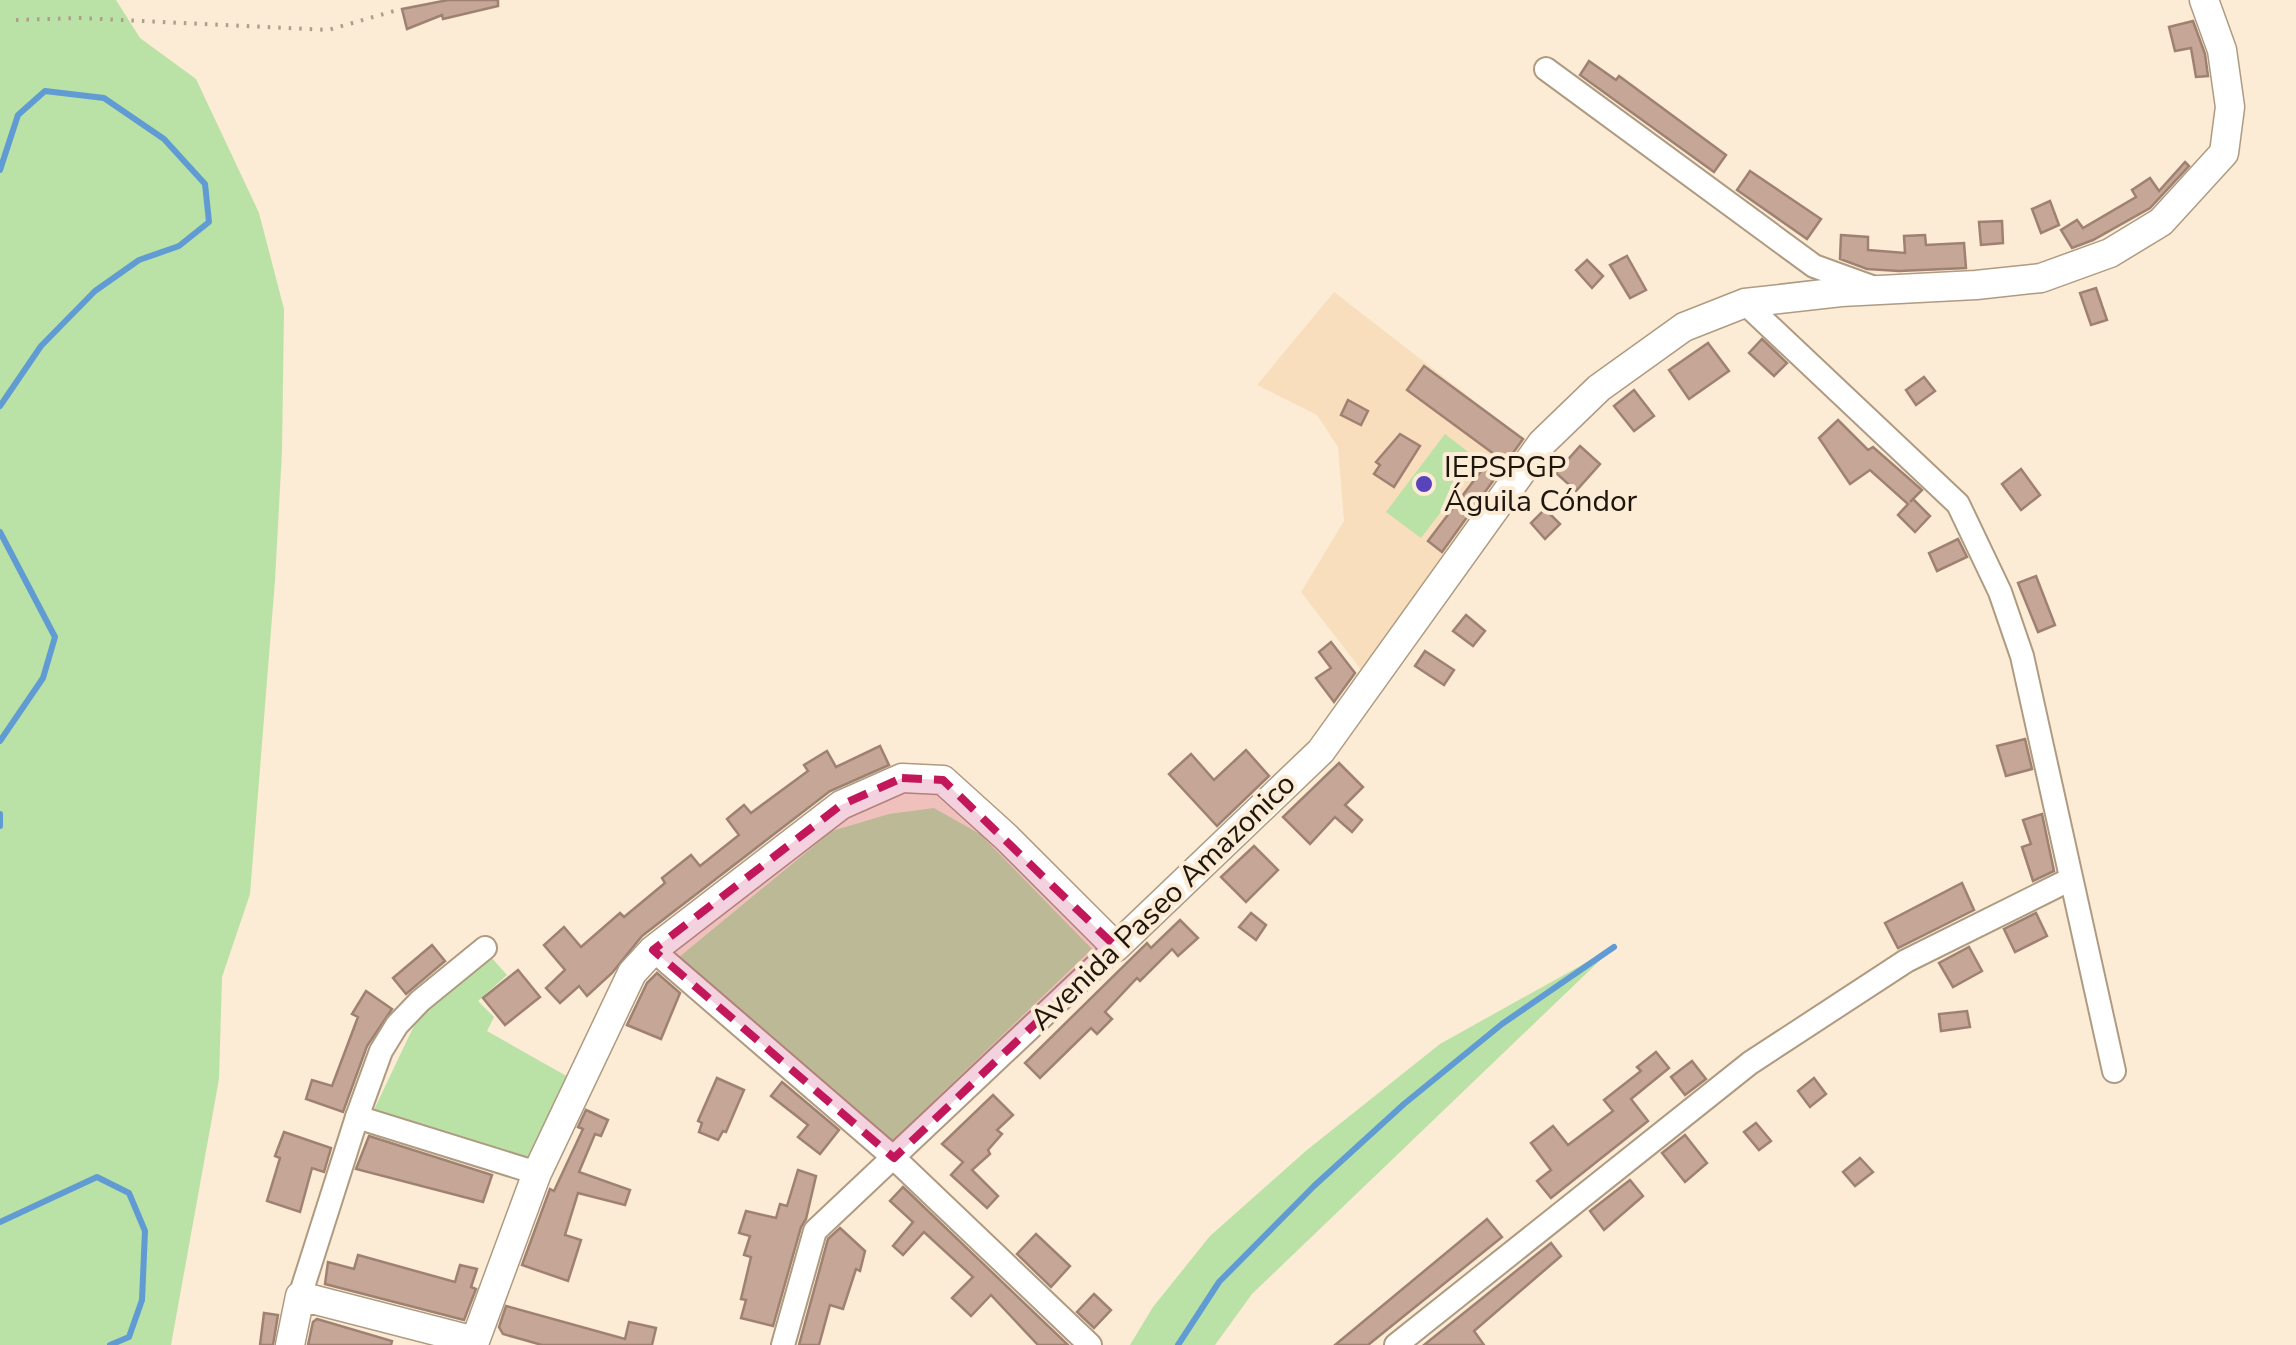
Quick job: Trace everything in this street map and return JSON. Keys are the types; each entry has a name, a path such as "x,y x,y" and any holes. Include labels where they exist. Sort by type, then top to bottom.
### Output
{"street":[{"name":"Avenida Paseo Amazonico","path":"782,1345 815,1231 1321,751 1542,443 1599,388 1684,326 1746,303 2041,278 2110,254 2161,222 2224,153 2230,106 2222,50 2204,0"},
{"path":"1546,69 1814,266 1880,290"},
{"path":"1746,303 1958,504 2000,592 2022,656 2114,1071"},
{"path":"300,1296 482,1343 537,1173 632,973 653,950 840,805 902,778 943,780 1116,947"},
{"path":"1396,1345 1750,1064 1906,961 2069,880"},
{"path":"290,1345 300,1296 356,1117 382,1050 420,1001 485,948"},
{"path":"653,950 894,1158 1090,1345"},
{"path":"356,1117 537,1173"}],"path":[{"path":"16,20 80,18 328,30 402,9"}],"highlighted area":[{"path":"902,778 943,780 1116,947 894,1158 653,950 841,805"}],"shaded area":[{"name":"IEPSPGP Águila Cóndor","path":"1334,292 1534,447 1366,676 1301,592 1344,521 1338,447 1317,415 1257,385"}],"green space":[{"path":"0,0 116,0 140,38 196,79 259,213 284,309 275,580 250,894 222,977 219,1079 171,1345 0,1345"},
{"path":"1445,434 1480,461 1421,538 1386,512"},
{"path":"934,808 980,834 1092,949 891,1142 678,958 832,831 889,814"},
{"path":"1614,947 1252,1294 1215,1345 1130,1345 1153,1307 1210,1236 1307,1150 1440,1044"},
{"path":"489,955 507,975 478,1001 494,1017 487,1031 570,1078 537,1154 528,1160 371,1116 421,1011"}],"building":[{"path":"448,0 498,0 498,6 443,19 442,15 407,29 402,9"},
{"path":"2193,21 2208,76 2196,77 2191,48 2175,51 2169,27"},
{"path":"1589,61 1616,80 1619,76 1726,155 1714,172 1580,75"},
{"path":"2185,162 2189,166 2150,208 2072,248 2061,230 2077,220 2083,228 2136,197 2132,190 2150,178 2159,191"},
{"path":"1750,171 1821,219 1807,239 1737,190"},
{"path":"2050,201 2059,225 2041,233 2032,209"},
{"path":"2002,221 2003,243 1981,245 1979,222"},
{"path":"1841,235 1868,237 1868,250 1905,253 1904,236 1925,235 1926,245 1964,243 1966,268 1867,269 1840,259"},
{"path":"1627,256 1646,290 1630,298 1610,265"},
{"path":"1587,260 1603,276 1592,288 1576,270"},
{"path":"2096,288 2107,320 2091,325 2080,293"},
{"path":"1762,339 1787,363 1774,376 1749,353"},
{"path":"1708,343 1729,371 1689,399 1669,370"},
{"path":"1424,366 1523,439 1442,552 1428,541 1494,454 1407,390"},
{"path":"1924,377 1935,391 1916,405 1906,390"},
{"path":"1634,390 1654,416 1634,431 1614,406"},
{"path":"1348,400 1368,411 1361,425 1341,415"},
{"path":"1838,420 1868,450 1873,447 1922,490 1913,499 1930,516 1915,532 1898,515 1908,504 1870,470 1850,484 1819,438"},
{"path":"1400,434 1420,446 1394,487 1374,474 1380,465 1376,462"},
{"path":"1580,446 1600,464 1576,491 1556,473"},
{"path":"2021,469 2040,495 2021,510 2002,484"},
{"path":"1545,509 1560,524 1545,539 1531,523"},
{"path":"1958,539 1967,557 1937,571 1929,553"},
{"path":"2036,576 2055,625 2038,632 2018,583"},
{"path":"1466,615 1485,631 1473,646 1453,631"},
{"path":"1331,642 1355,673 1334,702 1316,678 1331,668 1319,652"},
{"path":"1425,651 1454,670 1444,685 1415,666"},
{"path":"2025,739 2032,769 2006,776 1997,746"},
{"path":"880,746 889,765 830,791 642,936 587,996 579,986 560,1003 546,988 565,970 544,945 564,927 581,947 620,913 624,917 665,883 662,878 691,855 700,866 739,835 727,819 744,805 751,813 808,771 804,765 827,751 836,767"},
{"path":"1246,750 1269,776 1217,826 1169,774 1191,754 1214,780"},
{"path":"1339,763 1363,787 1345,805 1362,820 1352,832 1335,817 1310,844 1283,817"},
{"path":"2042,814 2054,871 2033,881 2022,847 2031,844 2023,820"},
{"path":"1254,846 1278,870 1246,902 1221,877"},
{"path":"1962,883 1974,910 1898,948 1885,923"},
{"path":"1251,913 1266,925 1256,940 1239,927"},
{"path":"2036,913 2047,936 2015,952 2004,929"},
{"path":"1180,920 1198,938 1178,956 1172,949 1140,981 1137,978 1105,1012 1112,1019 1097,1034 1091,1028 1040,1078 1025,1063 1147,943 1151,948"},
{"path":"432,945 445,961 406,994 393,978"},
{"path":"1969,947 1982,971 1953,987 1939,963"},
{"path":"518,970 540,997 505,1025 483,998"},
{"path":"657,973 680,993 661,1039 627,1025 647,983"},
{"path":"366,991 392,1009 367,1046 343,1112 306,1099 312,1080 332,1086 358,1017 352,1014"},
{"path":"1967,1011 1970,1027 1941,1031 1939,1014"},
{"path":"1656,1052 1669,1068 1631,1099 1648,1121 1551,1198 1537,1181 1551,1170 1531,1143 1553,1126 1568,1145 1613,1111 1604,1100 1641,1071 1637,1067"},
{"path":"1692,1061 1706,1079 1685,1095 1671,1077"},
{"path":"717,1078 744,1090 726,1132 718,1140 699,1132 702,1123 698,1121"},
{"path":"1814,1078 1826,1094 1810,1107 1798,1091"},
{"path":"782,1082 839,1130 820,1154 798,1137 808,1125 771,1096"},
{"path":"993,1095 1013,1115 997,1130 1002,1134 988,1150 990,1154 972,1170 998,1196 987,1208 951,1175 963,1162 942,1144"},
{"path":"586,1110 608,1120 601,1136 595,1134 579,1172 630,1190 625,1205 578,1193 565,1235 581,1240 568,1281 522,1265 550,1189 554,1191 583,1129 578,1127"},
{"path":"1756,1123 1771,1141 1759,1150 1744,1132"},
{"path":"284,1132 331,1148 324,1172 312,1168 300,1212 267,1201"},
{"path":"1685,1135 1707,1163 1685,1182 1662,1153"},
{"path":"369,1136 492,1175 483,1202 356,1169"},
{"path":"1860,1158 1873,1172 1855,1186 1843,1172"},
{"path":"798,1170 816,1176 773,1326 741,1318 746,1300 741,1299 751,1257 744,1255 750,1236 739,1233 746,1211 776,1218 780,1204 787,1206"},
{"path":"1630,1180 1643,1196 1604,1230 1590,1211"},
{"path":"903,1187 1068,1345 1038,1345 991,1295 971,1316 952,1298 973,1277 924,1232 903,1255 893,1246 913,1222 890,1201"},
{"path":"1487,1219 1502,1237 1368,1345 1335,1345"},
{"path":"840,1228 865,1251 860,1271 856,1269 843,1309 830,1305 819,1345 799,1345 828,1239"},
{"path":"1036,1234 1070,1266 1051,1287 1017,1254"},
{"path":"1551,1243 1561,1256 1474,1331 1484,1345 1424,1345"},
{"path":"358,1255 455,1282 460,1265 477,1269 471,1287 476,1289 464,1320 325,1284 328,1262 354,1269"},
{"path":"1094,1294 1111,1310 1094,1328 1077,1312"},
{"path":"506,1306 625,1339 629,1322 656,1328 652,1345 542,1345 503,1334 499,1327"},
{"path":"264,1313 278,1315 273,1345 260,1345"},
{"path":"317,1319 392,1341 391,1345 308,1345"}],"waterway":[{"path":"0,170 18,115 45,91 104,98 164,139 205,184 209,222 179,246 139,260 95,291 41,346 0,406"},
{"path":"0,532 55,637 43,678 0,741"},
{"path":"0,814 0,826"},
{"path":"1178,1345 1219,1282 1314,1186 1404,1104 1502,1024 1614,947"},
{"path":"0,1222 97,1177 129,1193 145,1231 142,1300 129,1337 110,1345"}],"place":[{"name":"IEPSPGP Águila Cóndor","path":"1424,484"}]}
